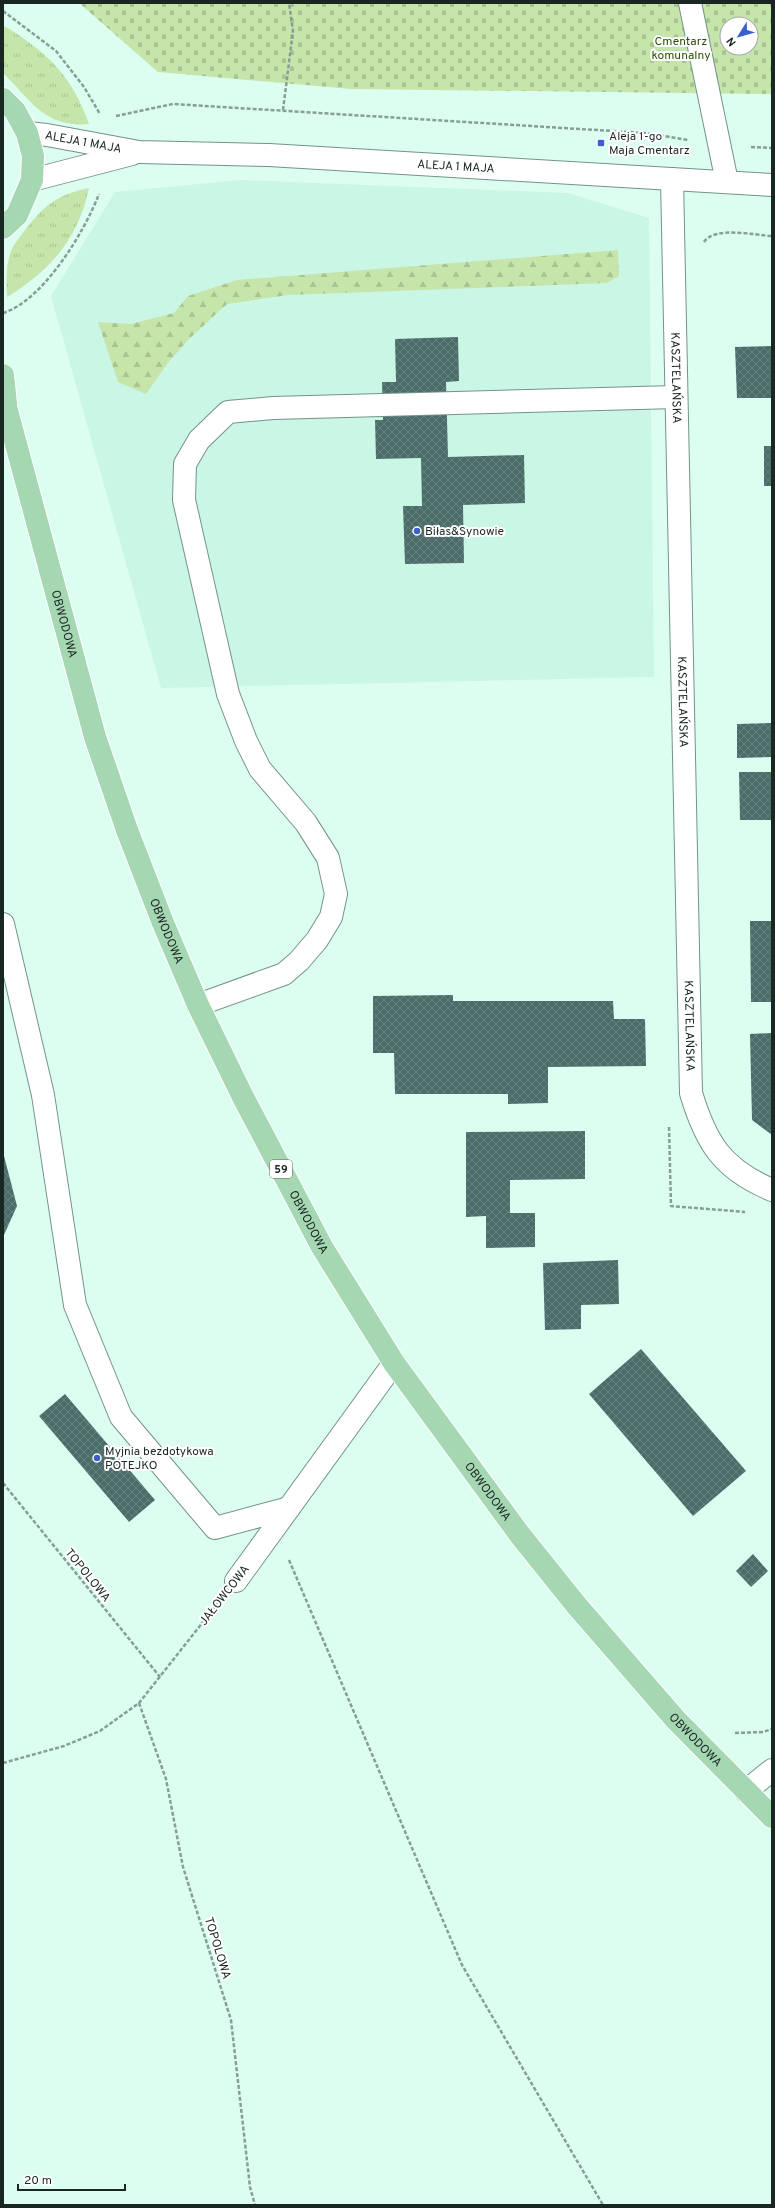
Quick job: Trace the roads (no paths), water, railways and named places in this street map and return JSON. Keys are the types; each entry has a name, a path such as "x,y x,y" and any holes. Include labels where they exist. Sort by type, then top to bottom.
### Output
{"main road":[{"path":"3,99 15,111 27,133 33,156 32,180 17,215 3,228"},
{"name":"OBWODOWA","path":"3,375 5,400 95,736 127,830 163,923 198,1005 243,1097 322,1247 394,1363 482,1485 577,1606 676,1720 772,1817"}],"street":[{"path":"690,3 727,182"},
{"name":"ALEJA 1 MAJA","path":"27,133 47,134 105,153"},
{"name":"ALEJA 1 MAJA","path":"32,180 105,153 139,152 269,155 772,185"},
{"name":"KASZTELAŃSKA","path":"672,179 691,1093 700,1124 718,1154 740,1175 772,1190"},
{"path":"198,1005 284,974 299,961 317,940 331,917 336,894 328,858 306,823 260,769 246,741 228,694 184,500 185,464 199,440 228,412 273,408 676,397"},
{"path":"3,924 43,1095 75,1305 121,1417 215,1528 289,1508"},
{"name":"JAŁOWCOWA","path":"236,1581 394,1363"},
{"path":"746,1791 772,1770"}],"place":[{"name":"Aleja 1-go Maja Cmentarz","path":"601,143"},
{"name":"Biłas&Synowie","path":"417,531"},
{"name":"Myjnia bezdotykowa POTEJKO","path":"97,1458"}],"park label":[{"name":"Cmentarz komunalny","path":"681,48"}]}
